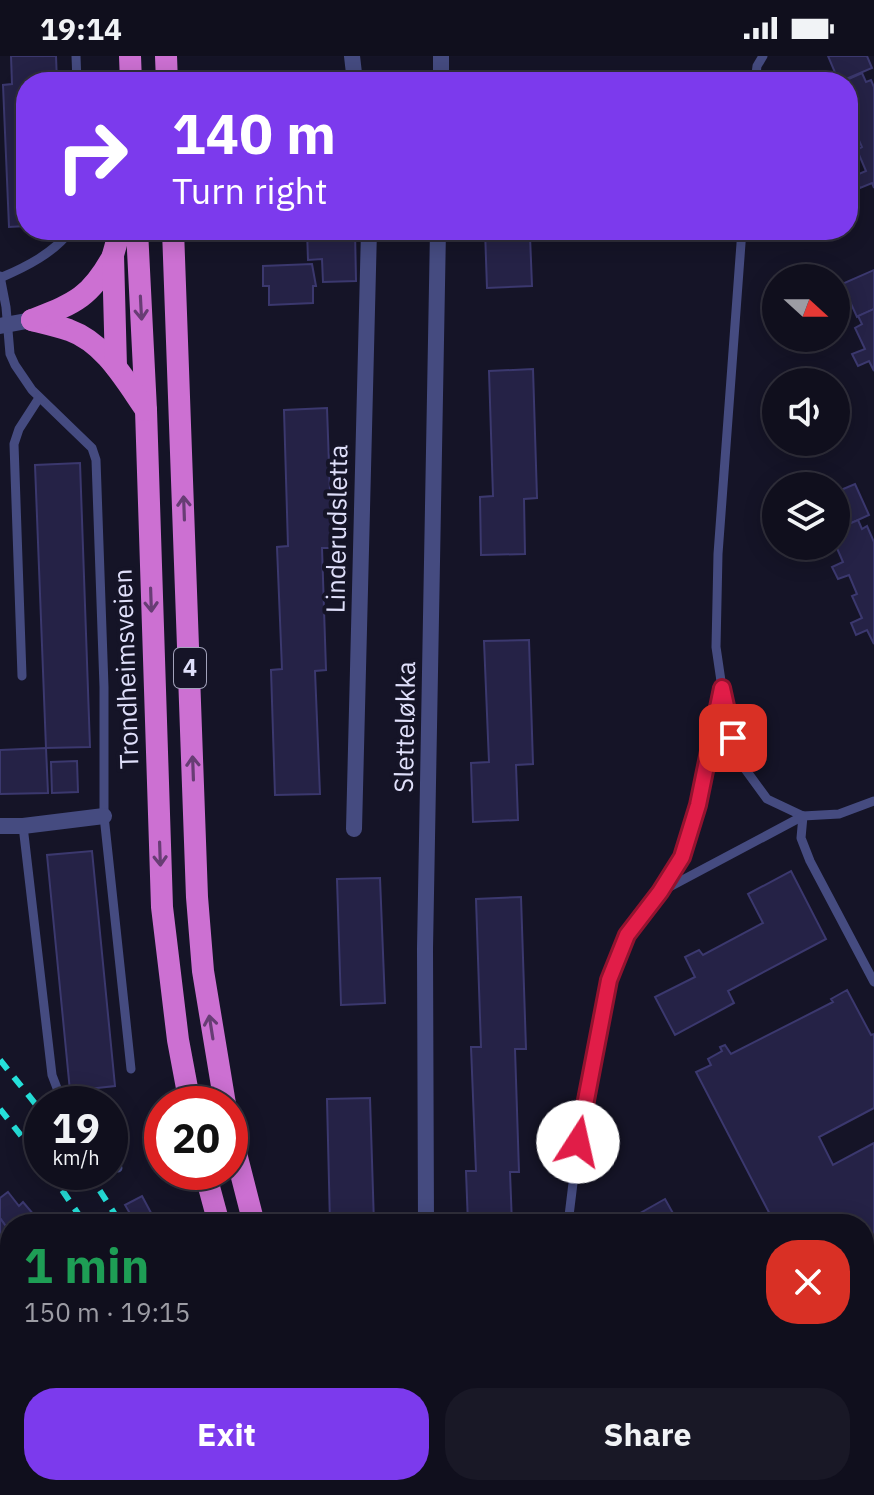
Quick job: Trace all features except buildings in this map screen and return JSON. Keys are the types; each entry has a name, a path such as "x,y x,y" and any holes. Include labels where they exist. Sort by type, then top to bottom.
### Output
{"highway":[{"path":"116,367 113,255 117,240"},
{"name":"Trondheimsveien","path":"138,240 162,907 187,1086"},
{"name":"4","path":"173,240 197,897 203,971 222,1086"},
{"path":"32,320 87,294 113,255"},
{"path":"32,320 69,330 87,339 116,367 146,410"},
{"path":"210,1190 216,1214"},
{"path":"245,1190 251,1214"}],"street":[{"name":"Linderudsletta","path":"354,829 369,240"},
{"name":"Sletteløkka","path":"426,1214 425,949 438,240"},
{"path":"4,325 32,320"},
{"path":"0,826 104,816"}],"lane":[{"path":"62,240 29,266 0,277 5,355 39,398 92,448 96,460 104,687 104,816 131,1069"},
{"path":"741,240 718,554 716,647 726,715 740,762 767,799 803,816"},
{"path":"22,676 14,444 19,429 39,398"},
{"path":"569,1214 578,1142 609,980 627,935 682,857 698,805 722,688"},
{"path":"660,892 803,816 839,814 874,801"},
{"path":"803,816 801,838 810,861 874,982"},
{"path":"23,826 52,1075 56,1086"}],"railway":[{"path":"0,1060 24,1090"},
{"path":"0,1109 24,1139"},
{"path":"62,1190 78,1214"},
{"path":"99,1190 115,1214"}],"route":[{"path":"578,1142 609,980 627,935 682,857 698,805 722,688 733,738"}]}
